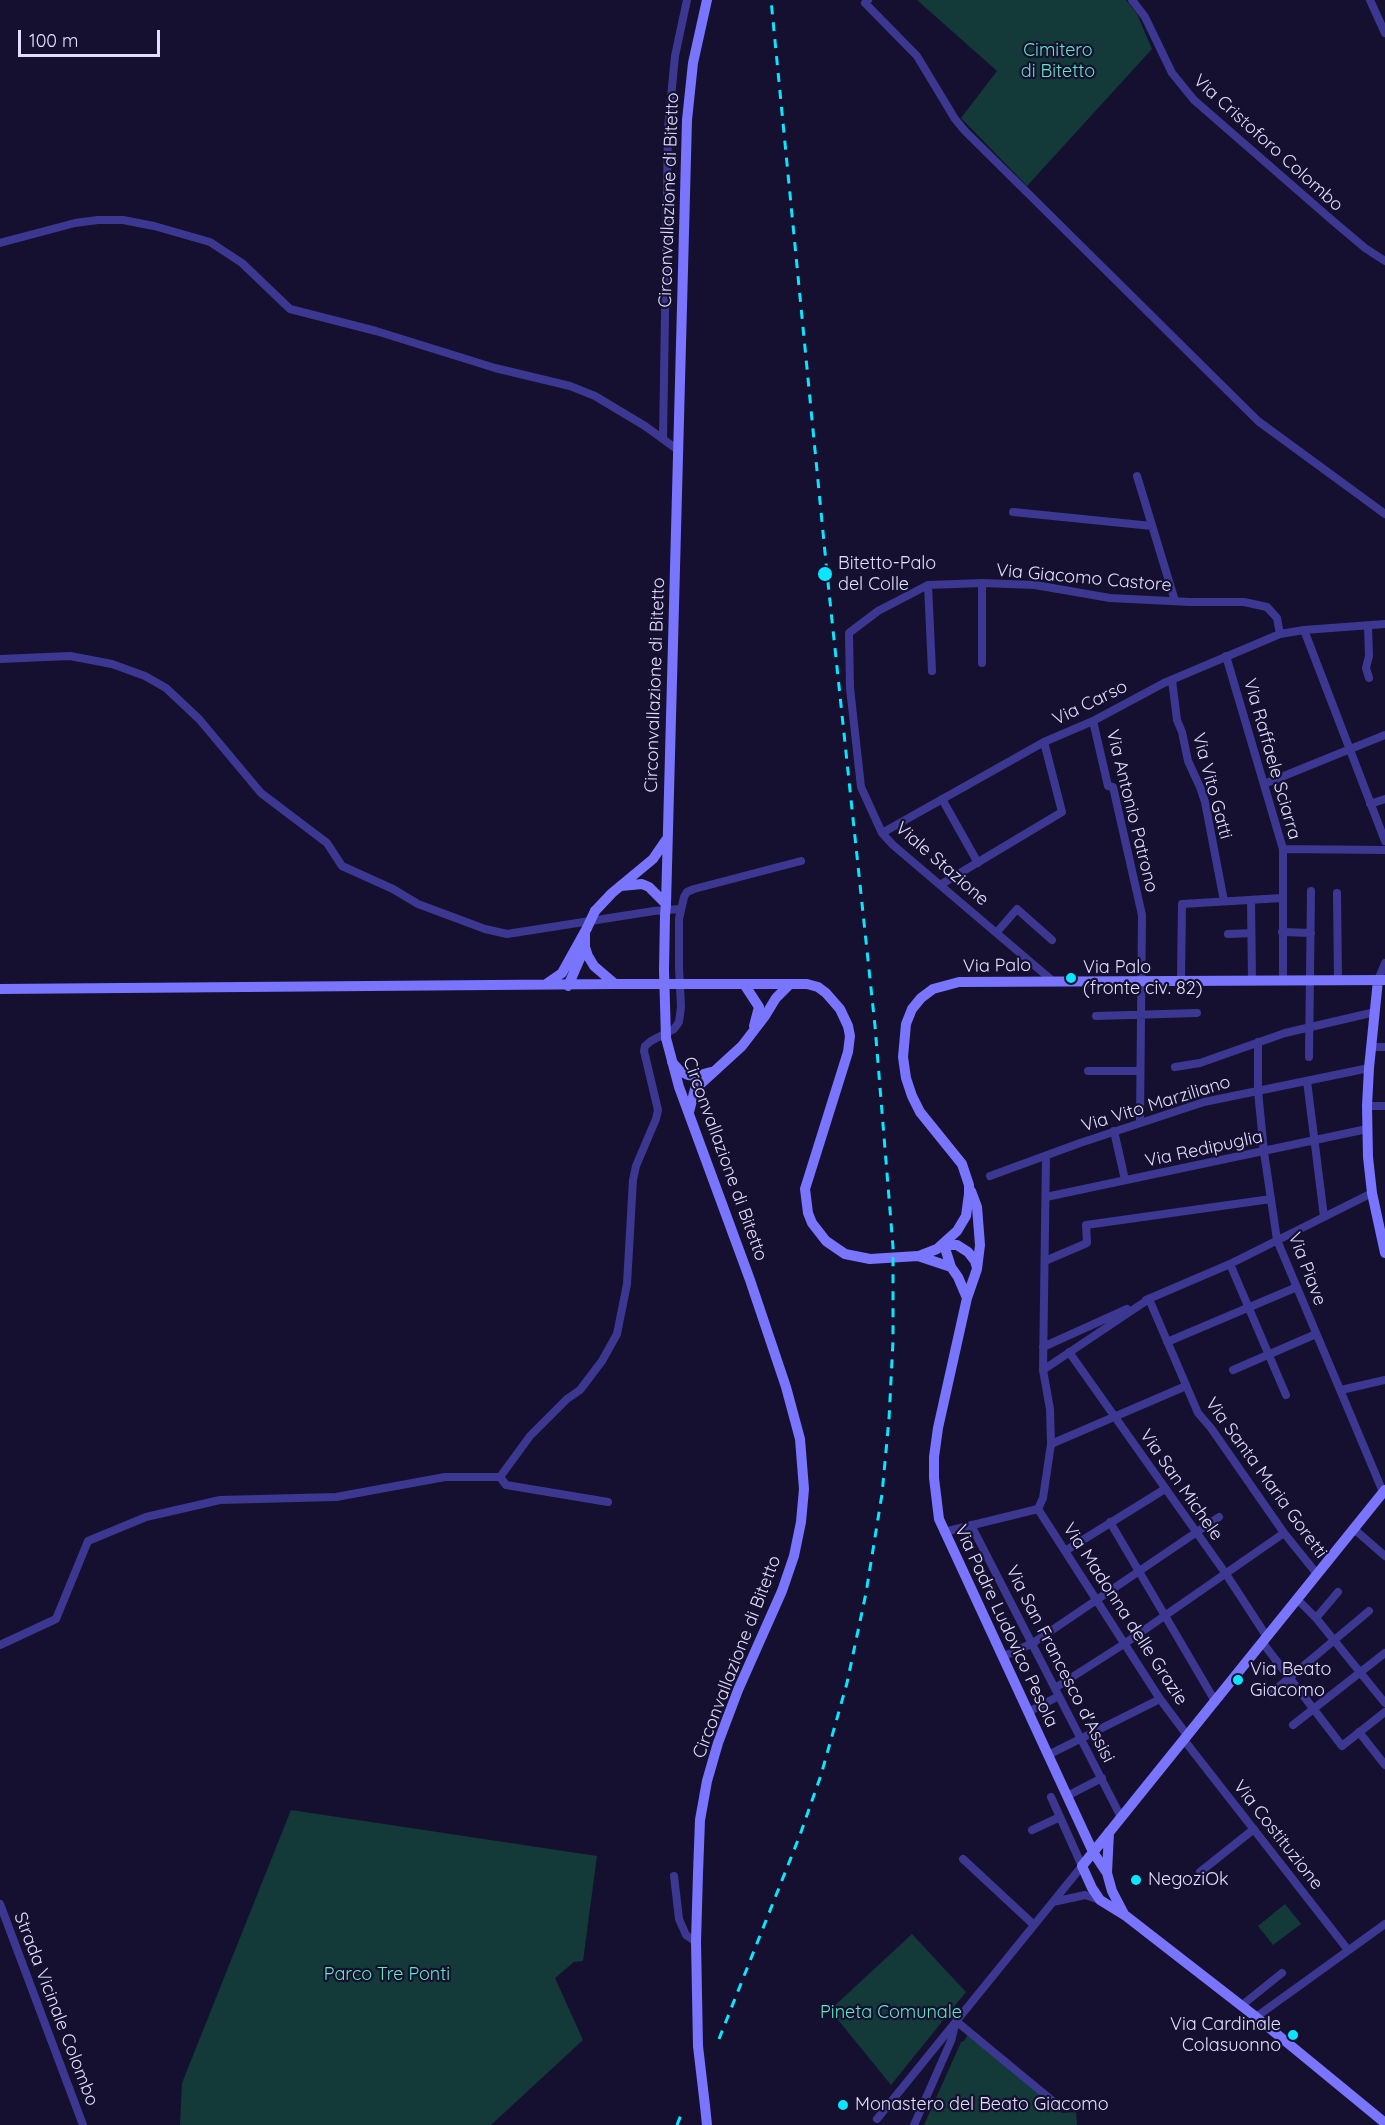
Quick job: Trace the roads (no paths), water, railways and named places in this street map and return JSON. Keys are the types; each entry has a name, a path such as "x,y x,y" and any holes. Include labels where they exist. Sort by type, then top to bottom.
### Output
{"main road":[{"name":"Circonvallazione di Bitetto","path":"707,0 693,63 687,120 664,970 666,1038 689,1116 750,1280 786,1387 800,1439 804,1490 801,1522 785,1582 738,1690 718,1743 707,1781 700,1820 696,1942 698,2046 707,2125"},
{"path":"545,985 562,973 595,911 628,878 653,859 668,837"},
{"path":"621,886 642,884 649,887 666,909"},
{"path":"568,986 585,947 586,930"},
{"path":"585,947 594,966 615,984"},
{"path":"562,973 568,986"},
{"path":"1382,980 1375,1012 1369,1068 1367,1130 1372,1193 1385,1253"},
{"name":"Via Palo","path":"918,1256 944,1245 957,1231 969,1206 969,1185 962,1164 920,1112 906,1078 903,1057 906,1024 912,1009 933,988 959,982 1382,980"},
{"path":"0,989 615,984 807,984 818,987 826,993 845,1018 850,1036 848,1052 807,1183 806,1201 812,1223 826,1241 845,1254 870,1258 918,1256 951,1268"},
{"path":"744,984 759,1007"},
{"path":"771,984 776,998"},
{"path":"753,1032 759,1007 771,984"},
{"path":"689,1116 695,1089 735,1052 753,1032 776,998 790,984"},
{"path":"671,1061 680,1071 688,1075 696,1076 714,1070"},
{"name":"Via Padre Ludovico Pesola","path":"969,1185 977,1207 980,1245 977,1269 967,1298 938,1428 934,1457 937,1507 944,1532 1002,1657 1093,1852 1107,1873"},
{"path":"967,1298 958,1277 951,1268 944,1245 957,1245 968,1252 975,1261 977,1269"},
{"path":"1382,2116 1126,1916 1100,1900 1082,1866 1384,1491"},
{"path":"1109,1832 1107,1873 1112,1891 1126,1916"}],"street":[{"path":"663,439 668,129 675,56 687,0"},
{"path":"868,0 865,3 917,56 955,119 974,140 1258,421 1384,512"},
{"name":"Via Cristoforo Colombo","path":"1132,0 1145,17 1172,73 1194,100 1333,221 1385,261"},
{"path":"1370,0 1385,33"},
{"path":"0,243 98,220 123,220 154,226 210,242 250,270 290,309 376,331 495,368 570,386 596,396 678,450"},
{"path":"1137,476 1175,601"},
{"path":"1013,512 1152,526"},
{"path":"982,583 982,663"},
{"name":"Via Giacomo Castore","path":"928,585 982,583 1035,585 1110,598 1244,602 1268,607 1277,618 1280,634"},
{"path":"928,585 932,671"},
{"name":"Viale Stazione","path":"928,585 878,611 849,633 850,688 861,788 882,833 893,845 1054,982"},
{"path":"1280,634 1385,624"},
{"path":"1368,626 1369,656 1366,668 1369,678"},
{"path":"1304,630 1385,841"},
{"name":"Via Carso","path":"940,885 1062,812 1044,742 1093,721 1172,680 1280,634"},
{"name":"Via Raffaele Sciarra","path":"1226,656 1283,849 1283,979"},
{"path":"0,659 70,657 112,664 145,676 166,688 200,719 261,793 327,843 342,866 429,908 485,929 507,934 680,909"},
{"name":"Via Vito Gatti","path":"1172,680 1178,720 1188,761 1204,802 1224,901"},
{"name":"Via Antonio Patrono","path":"1093,721 1108,786 1113,788 1142,915 1140,1122"},
{"path":"1264,784 1385,735"},
{"path":"882,833 1044,742"},
{"path":"1370,804 1385,798"},
{"path":"942,799 978,863"},
{"path":"1283,849 1385,850"},
{"path":"500,1477 530,1436 579,1390 602,1361 617,1334 627,1284 633,1180 636,1166 658,1110 644,1051 645,1046 651,1041 674,1029 679,1022 681,1007 680,909 687,892 801,861"},
{"path":"1309,1057 1311,891"},
{"path":"1337,893 1338,979"},
{"path":"1182,980 1182,904 1282,898"},
{"path":"1251,900 1252,980"},
{"path":"997,932 1017,909 1052,940"},
{"path":"1282,932 1311,933"},
{"path":"1228,934 1251,933"},
{"path":"1382,980 1385,963"},
{"path":"1096,1016 1197,1012"},
{"path":"1175,1067 1200,1063 1309,1027 1375,1012"},
{"name":"Via Piave","path":"1258,1042 1258,1091 1277,1240 1384,1491"},
{"path":"1372,1047 1385,1047"},
{"name":"Via Vito Marziliano","path":"990,1176 1140,1122 1204,1102 1369,1068"},
{"path":"1088,1071 1140,1071"},
{"path":"1307,1081 1324,1216"},
{"path":"1367,1106 1385,1106"},
{"name":"Via Redipuglia","path":"1046,1197 1367,1130"},
{"path":"1114,1131 1125,1180"},
{"path":"944,1532 1038,1509 1043,1498 1051,1444 1050,1409 1043,1370 1046,1156"},
{"path":"1043,1347 1230,1264 1372,1193"},
{"path":"1046,1261 1087,1243 1086,1225 1271,1199"},
{"path":"1230,1264 1286,1395"},
{"path":"1167,1342 1297,1287"},
{"path":"1043,1370 1149,1299"},
{"name":"Via Santa Maria Goretti","path":"1149,1299 1198,1413 1211,1428 1284,1533 1317,1574"},
{"path":"1233,1370 1316,1334"},
{"name":"Via San Michele","path":"1069,1352 1226,1574 1289,1676 1342,1746 1359,1732"},
{"path":"1341,1390 1385,1380"},
{"path":"1051,1444 1186,1386"},
{"path":"0,1645 56,1619 88,1540 146,1517 220,1500 336,1497 445,1477 500,1477"},
{"path":"500,1477 506,1485 608,1502"},
{"path":"1065,1551 1165,1489"},
{"name":"Via Madonna delle Grazie","path":"1038,1509 1185,1737"},
{"path":"1002,1657 1033,1643 1219,1517"},
{"path":"1110,1522 1215,1701"},
{"name":"Via San Francesco d'Assisi","path":"971,1525 1121,1817"},
{"path":"1354,1529 1385,1556"},
{"path":"1028,1712 1284,1533"},
{"path":"1316,1618 1338,1592"},
{"path":"1297,1599 1316,1618 1385,1703"},
{"path":"1270,1694 1369,1611"},
{"path":"1293,1725 1385,1653"},
{"path":"1048,1755 1160,1699"},
{"path":"1385,1712 1359,1732 1385,1765"},
{"name":"Via Costituzione","path":"1185,1737 1348,1950"},
{"path":"1067,1796 1102,1778"},
{"path":"877,2119 1082,1866 1051,1797"},
{"path":"1032,1830 1060,1817"},
{"path":"1200,1872 1254,1829"},
{"path":"963,1859 1034,1925"},
{"path":"674,1876 679,1919 686,1935 696,1942"},
{"path":"1053,1902 1085,1895 1100,1900"},
{"name":"Strada Vicinale Colombo","path":"0,1904 83,2125"},
{"path":"1256,2017 1385,1924"},
{"path":"1241,2006 1282,1973"},
{"path":"956,2021 1054,2102"},
{"path":"914,2125 951,2041 956,2021"}],"railway":[{"path":"719,2039 800,1835 821,1775 847,1683 866,1593 882,1494 893,1341 893,1247 875,1026 827,573 771,0"},
{"path":"677,2125 683,2110"}],"place":[{"name":"Bitetto-Palo del Colle","path":"825,574"},
{"name":"Via Palo (fronte civ. 82)","path":"1071,978"},
{"name":"Via Beato Giacomo","path":"1238,1680"},
{"name":"NegoziOk","path":"1136,1880"},
{"name":"Via Cardinale Colasuonno","path":"1293,2035"},
{"name":"Monastero del Beato Giacomo","path":"843,2105"}],"park label":[{"name":"Cimitero di Bitetto","path":"1058,61"},
{"name":"Parco Tre Ponti","path":"387,1975"},
{"name":"Pineta Comunale","path":"891,2013"}]}
